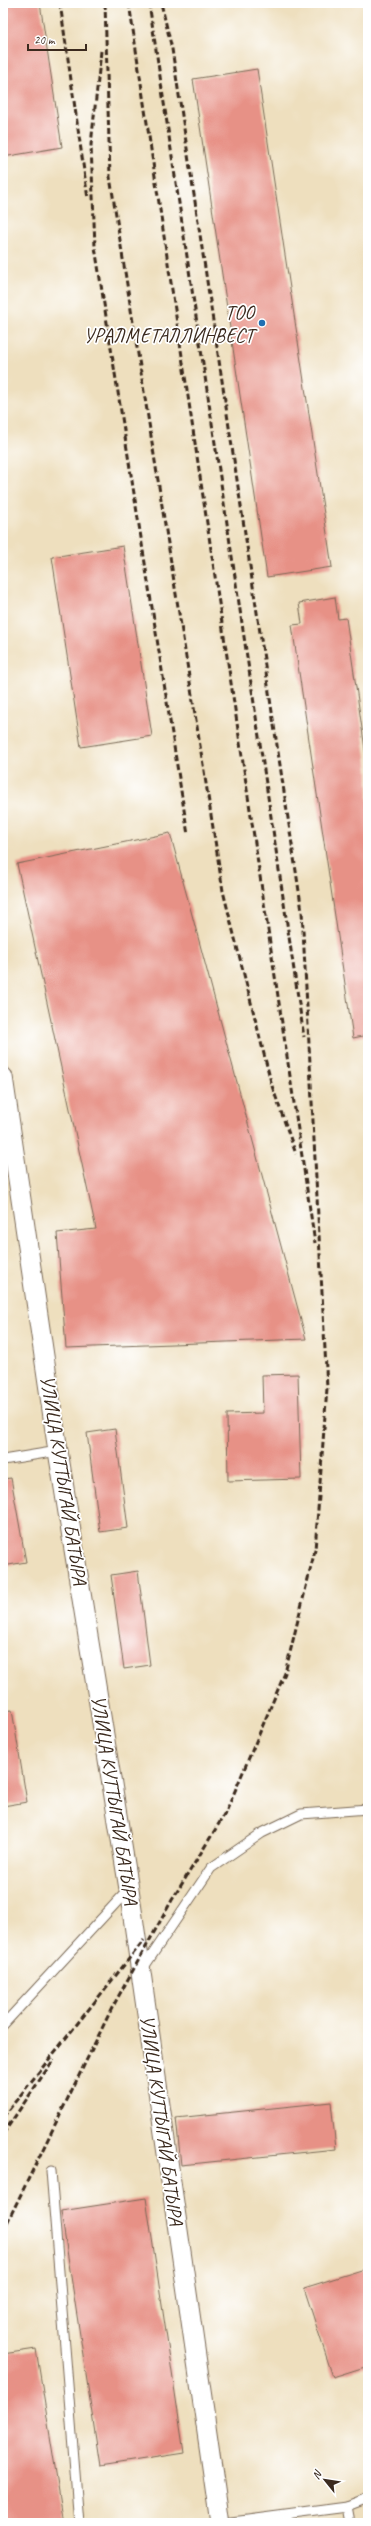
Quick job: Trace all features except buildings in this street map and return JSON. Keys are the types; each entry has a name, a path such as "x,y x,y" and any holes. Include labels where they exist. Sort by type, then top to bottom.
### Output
{"street":[{"name":"УЛИЦА КУТТЫГАЙ БАТЫРА","path":"3,1077 58,1451 129,1889 220,2523"}],"lane":[{"path":"3,1460 58,1451"},
{"path":"141,1972 211,1868 262,1833 301,1814 368,1809"},
{"path":"3,2025 129,1889"},
{"path":"51,2171 79,2523"},
{"path":"224,2523 347,2507 368,2499"},
{"path":"347,2507 350,2523"}],"railway":[{"path":"60,3 88,199"},
{"path":"105,3 110,177 223,891 272,1086 296,1154"},
{"path":"129,3 315,1243"},
{"path":"149,3 304,1037"},
{"path":"3,2231 112,2008 172,1900 226,1812 285,1673 315,1550 327,1388 302,911 172,49 161,3"},
{"path":"101,51 91,145 95,247 188,835"},
{"path":"3,2117 144,1940"},
{"path":"3,2134 54,2059"}],"place":[{"name":"ТОО УРАЛМЕТАЛЛИНВЕСТ","path":"262,323"}]}
